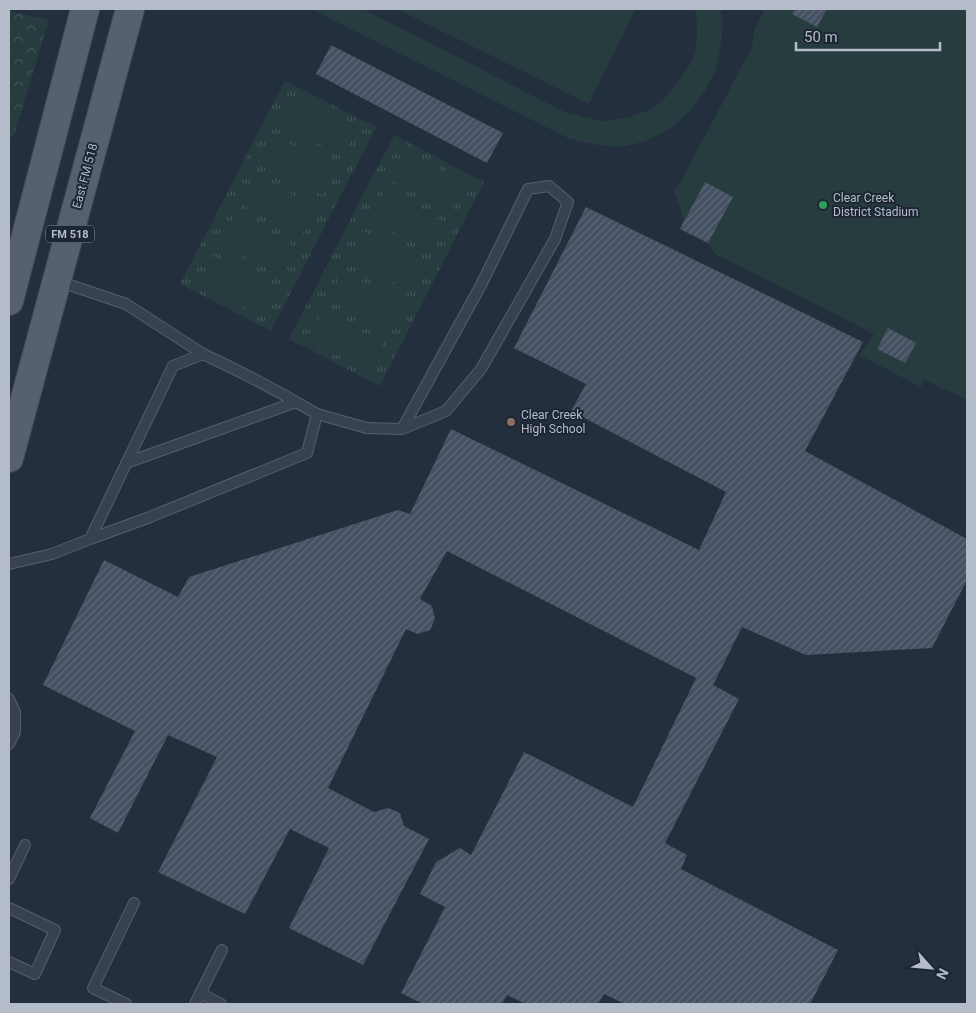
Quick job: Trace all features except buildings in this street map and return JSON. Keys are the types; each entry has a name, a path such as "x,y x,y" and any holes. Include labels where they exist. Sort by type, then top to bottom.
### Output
{"main road":[{"name":"FM 518","path":"9,302 85,9"},
{"name":"East FM 518","path":"9,458 130,9"},
{"path":"16,275 57,281"}],"lane":[{"path":"57,281 126,304 203,354 237,369 316,414 367,428 402,428 446,411 481,369 555,239 568,202 549,186 528,190 480,285 402,428"},
{"path":"90,539 173,366 203,354"},
{"path":"126,463 296,402"},
{"path":"9,564 52,554 150,518 307,453 316,414"},
{"path":"9,700 15,712 15,732 9,744"},
{"path":"9,879 25,845"},
{"path":"126,1004 93,988 134,903"},
{"path":"9,908 55,930 35,974 9,962"},
{"path":"194,1004 222,950"},
{"path":"200,994 221,1004"}],"green space":[{"path":"311,9 363,9 567,113 605,121 629,117 651,109 663,100 676,85 694,55 697,32 695,9 720,9 723,24 716,70 705,91 686,115 672,127 646,141 622,147 598,145 570,139"},
{"path":"397,9 636,9 589,104"},
{"name":"Clear Creek District Stadium","path":"765,9 967,9 967,400 923,379 921,387 859,355 874,334 715,254 708,243 680,229 684,221 674,190 679,185 752,47 754,30"},
{"path":"9,11 49,20 14,135 9,137"},
{"path":"285,81 376,127 271,331 180,284"},
{"path":"296,96 357,128 343,156 281,125"},
{"path":"394,135 484,182 380,386 289,339"},
{"path":"275,136 337,167 322,195 261,164"},
{"path":"404,152 466,183 451,211 390,180"},
{"path":"255,176 316,207 302,235 240,204"},
{"path":"384,192 445,223 431,251 369,220"},
{"path":"234,216 296,247 281,275 220,244"},
{"path":"363,231 424,262 410,291 349,259"},
{"path":"214,256 275,287 261,315 199,284"},
{"path":"343,272 404,303 389,331 328,300"},
{"path":"322,311 383,343 369,371 308,340"}],"place":[{"name":"Clear Creek District Stadium","path":"823,205"},
{"name":"Clear Creek High School","path":"511,422"}]}
